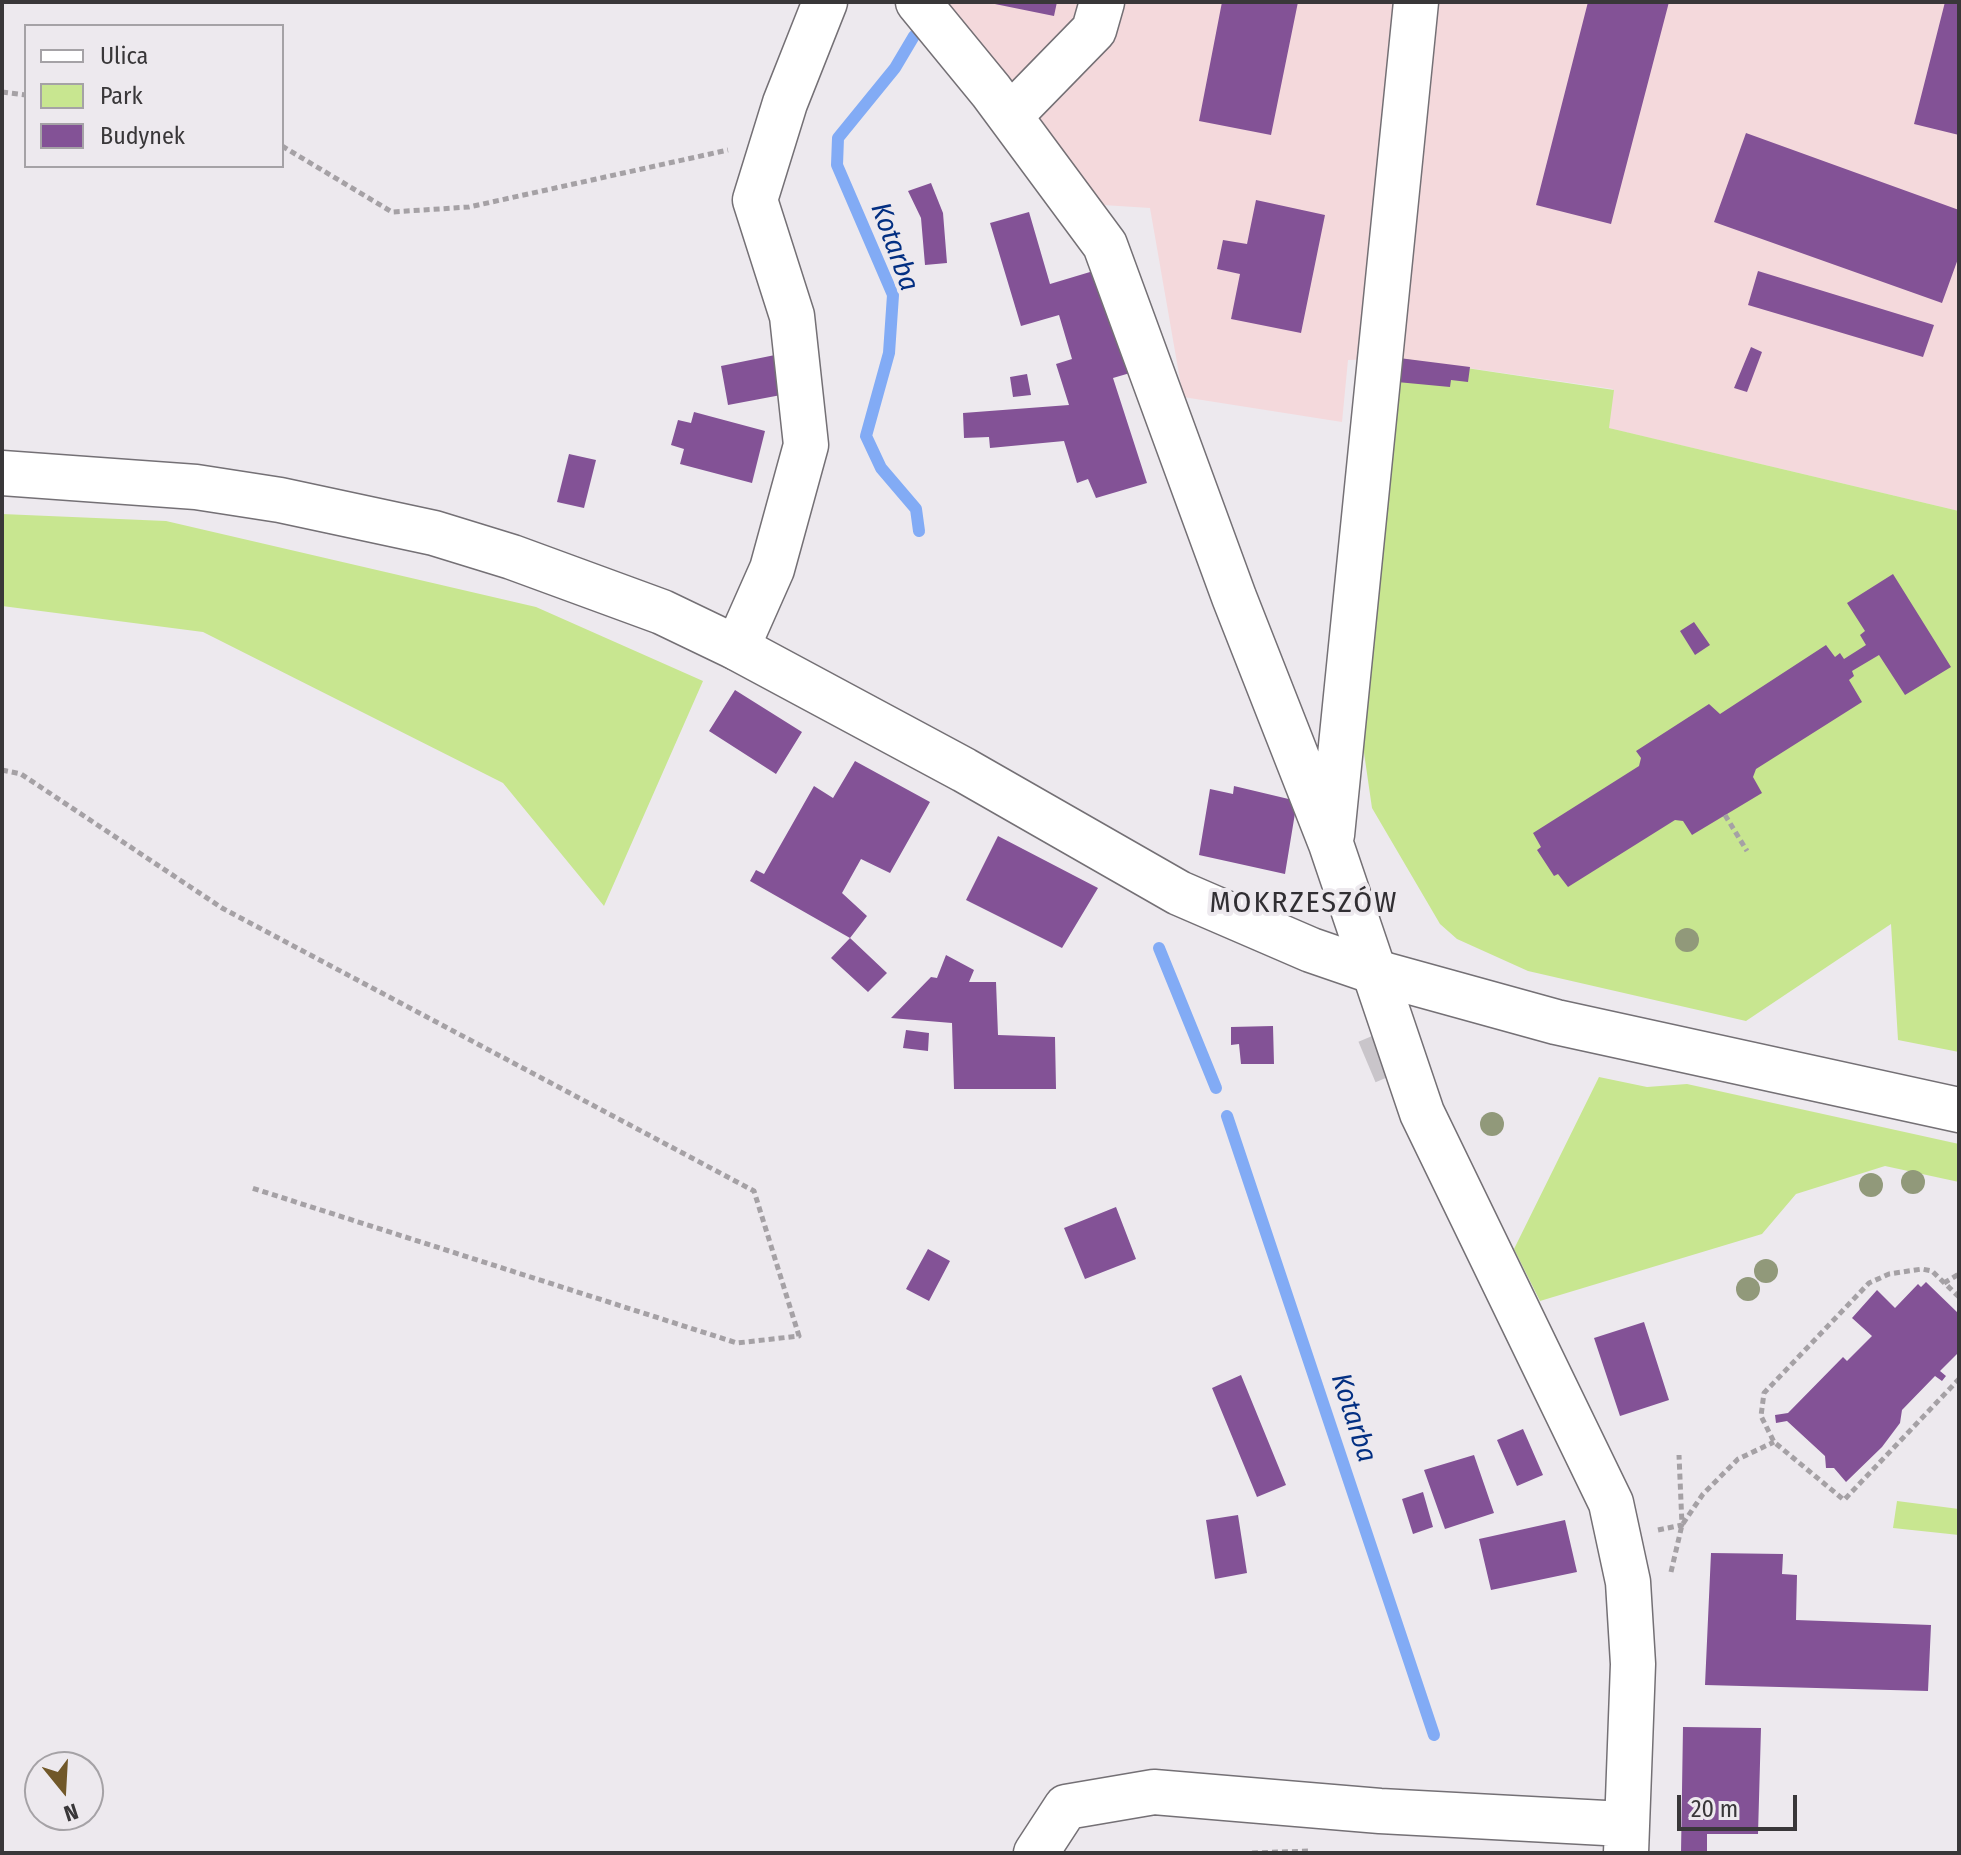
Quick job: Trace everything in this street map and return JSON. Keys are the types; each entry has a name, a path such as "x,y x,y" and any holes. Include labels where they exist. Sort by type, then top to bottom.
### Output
{"street":[{"path":"737,648 772,569 806,445 792,316 755,200 825,2"},
{"path":"918,2 1010,116 1105,245 1234,597 1331,844 1422,1113 1611,1503 1628,1582 1633,1664 1625,1838 1394,1812 1154,1792 1066,1807 1036,1853"},
{"path":"1010,116 1094,30 1102,2"},
{"path":"1331,844 1416,2"},
{"path":"2,473 196,487 280,500 434,533 588,582 737,648 964,770 1179,893 1311,950 1375,972 1556,1022 1959,1110"}],"path":[{"path":"2,92 24,95"},
{"path":"284,147 392,212 469,207 739,148 771,148"},
{"path":"2,770 21,774 222,908 754,1191 799,1336 737,1343 252,1188"},
{"path":"1725,815 1747,851"},
{"path":"1959,1297 1932,1271 1911,1268 1889,1274 1857,1292 1764,1393 1761,1416 1774,1442 1844,1500 1959,1379"},
{"path":"1944,1283 1959,1274"},
{"path":"1682,1525 1703,1494 1738,1459 1774,1442"},
{"path":"1668,1587 1682,1525 1679,1455"}],"shaded area":[{"path":"943,2 1959,2 1959,511 1608,428 1613,389 1399,358 1348,360 1342,422 1183,397 1150,208 1103,205"}],"green space":[{"path":"1399,358 1614,390 1609,428 1959,511 1959,1052 1898,1040 1891,924 1746,1021 1528,971 1457,939 1440,924 1372,808 1362,739"},
{"path":"2,514 166,521 536,607 703,681 604,906 503,783 203,632 2,606"},
{"path":"1599,1077 1647,1087 1687,1084 1959,1144 1959,1182 1885,1166 1796,1194 1762,1234 1540,1301 1514,1249"},
{"path":"1897,1501 1959,1509 1959,1535 1893,1528"}],"building":[{"path":"985,2 1057,2 1054,16"},
{"path":"1222,2 1298,2 1271,135 1199,121"},
{"path":"1588,2 1669,2 1611,224 1536,205"},
{"path":"1945,2 1959,2 1959,135 1914,124"},
{"path":"1746,133 1959,210 1959,256 1942,303 1714,222"},
{"path":"931,183 943,213 947,263 925,265 921,218 908,191"},
{"path":"1256,200 1325,215 1301,333 1231,319 1240,274 1217,269 1223,240 1247,244"},
{"path":"1029,212 1050,284 1100,269 1130,373 1113,378 1147,483 1096,498 1088,479 1077,483 1064,441 990,448 989,437 964,438 963,413 1069,405 1056,364 1072,359 1059,315 1021,326 990,223"},
{"path":"1758,271 1934,325 1923,357 1748,305"},
{"path":"1751,347 1762,352 1747,392 1734,388"},
{"path":"775,355 781,395 728,405 721,366"},
{"path":"1399,358 1470,367 1468,382 1451,380 1450,387 1397,382"},
{"path":"1027,374 1031,395 1013,397 1010,377"},
{"path":"694,412 765,431 752,483 680,464 684,449 671,445 678,420 691,423"},
{"path":"569,454 596,460 584,508 557,502"},
{"path":"1893,574 1951,667 1905,695 1879,655 1852,671 1854,676 1849,680 1862,702 1756,769 1753,777 1762,793 1692,835 1683,821 1675,820 1568,887 1558,874 1554,876 1537,850 1541,847 1533,833 1639,766 1641,758 1636,751 1709,704 1720,714 1826,645 1835,657 1840,653 1844,659 1866,645 1860,635 1865,631 1847,603"},
{"path":"1694,622 1710,645 1695,655 1680,631"},
{"path":"735,690 802,732 776,774 709,731"},
{"path":"855,761 930,802 890,873 861,859 842,893 867,916 850,938 750,881 756,870 764,874 814,786 833,798"},
{"path":"1234,786 1297,801 1285,874 1199,855 1210,789 1233,794"},
{"path":"998,836 1098,888 1062,948 966,900"},
{"path":"850,938 887,973 868,992 831,958"},
{"path":"946,955 974,970 969,982 996,982 998,1035 1055,1037 1056,1089 954,1089 952,1023 891,1018 931,977 937,978"},
{"path":"1273,1026 1274,1064 1241,1064 1239,1044 1231,1045 1231,1027"},
{"path":"906,1030 929,1033 928,1051 903,1048"},
{"path":"1116,1207 1136,1259 1085,1279 1064,1228"},
{"path":"928,1249 950,1261 929,1301 906,1289"},
{"path":"1926,1282 1959,1314 1959,1352 1940,1371 1946,1376 1942,1381 1935,1376 1902,1410 1900,1423 1882,1447 1846,1482 1834,1468 1826,1468 1825,1456 1787,1421 1776,1423 1775,1415 1788,1413 1843,1357 1847,1361 1872,1336 1852,1318 1877,1290 1895,1308 1918,1284 1921,1287"},
{"path":"1644,1322 1669,1400 1620,1416 1594,1338"},
{"path":"1241,1375 1286,1485 1257,1497 1212,1388"},
{"path":"1523,1429 1543,1475 1517,1486 1497,1440"},
{"path":"1474,1455 1494,1513 1445,1529 1424,1470"},
{"path":"1423,1492 1433,1527 1413,1534 1402,1499"},
{"path":"1238,1515 1247,1573 1215,1579 1206,1520"},
{"path":"1565,1520 1577,1572 1491,1590 1479,1539"},
{"path":"1711,1553 1783,1554 1782,1574 1797,1575 1796,1620 1931,1625 1928,1691 1705,1685"},
{"path":"1683,1727 1761,1728 1758,1834 1707,1834 1707,1853 1681,1853"}],"waterway":[{"name":"Kotarba","path":"914,36 895,68 838,138 837,165 893,295 889,353 866,436 881,468 916,509 919,531"},
{"name":"Kotarba","path":"1159,948 1216,1088"},
{"name":"Kotarba","path":"1227,1116 1434,1735"}],"tunnel":[{"path":"1367,1062 1405,1046"}],"district":[{"name":"MOKRZESZÓW","path":"1304,904"}]}
